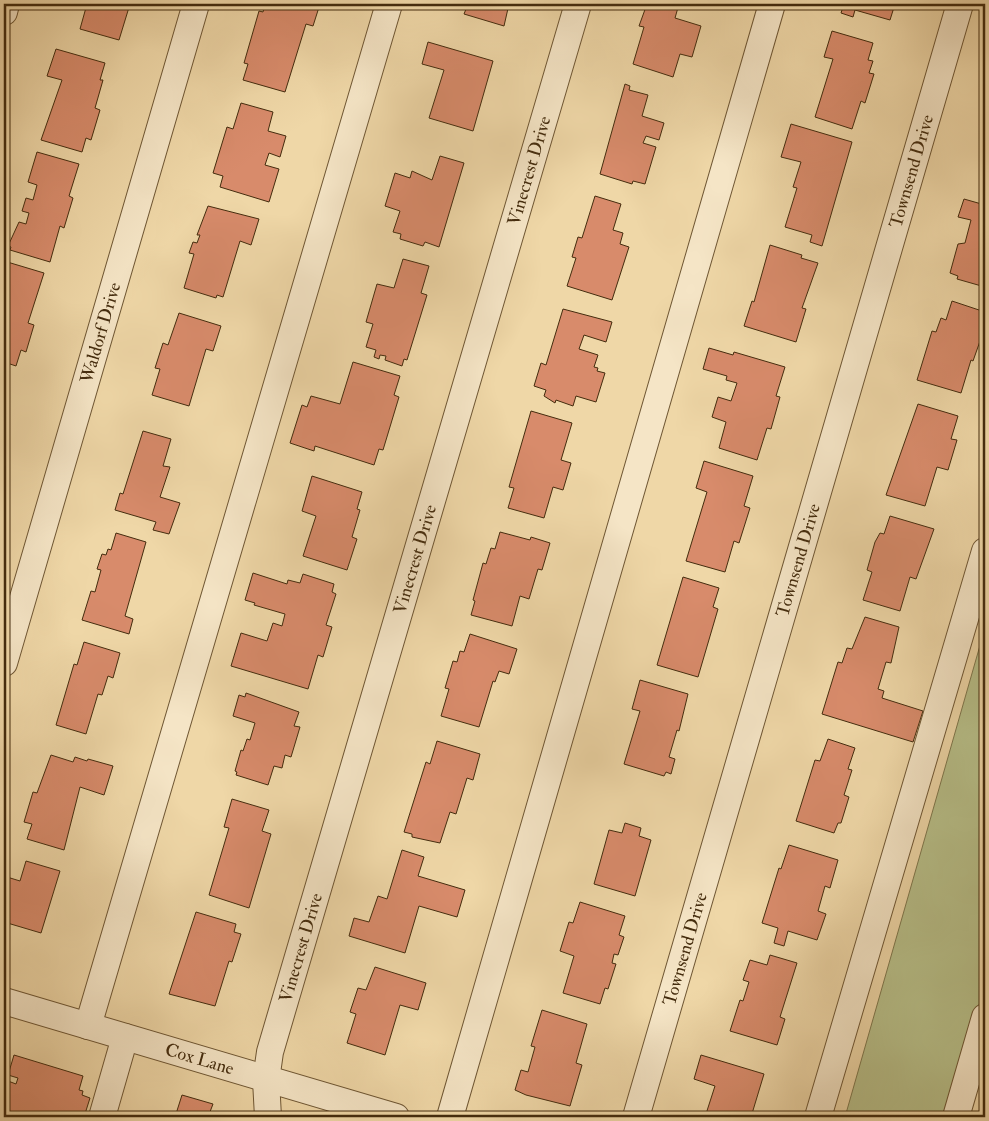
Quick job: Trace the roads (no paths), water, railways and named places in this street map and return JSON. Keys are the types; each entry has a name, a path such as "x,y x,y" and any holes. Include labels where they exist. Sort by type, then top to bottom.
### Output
{"street":[{"path":"4,12 6,4"},
{"name":"Waldorf Drive","path":"4,663 196,4"},
{"path":"88,1026 389,4"},
{"name":"Vinecrest Drive","path":"268,1117 266,1080 273,1042 578,4"},
{"path":"450,1117 772,4"},
{"name":"Townsend Drive","path":"636,1117 960,4"},
{"path":"818,1117 985,551"},
{"name":"Cox Lane","path":"4,1001 396,1117"},
{"path":"956,1117 985,1017"},
{"path":"102,1117 125,1036"}]}
